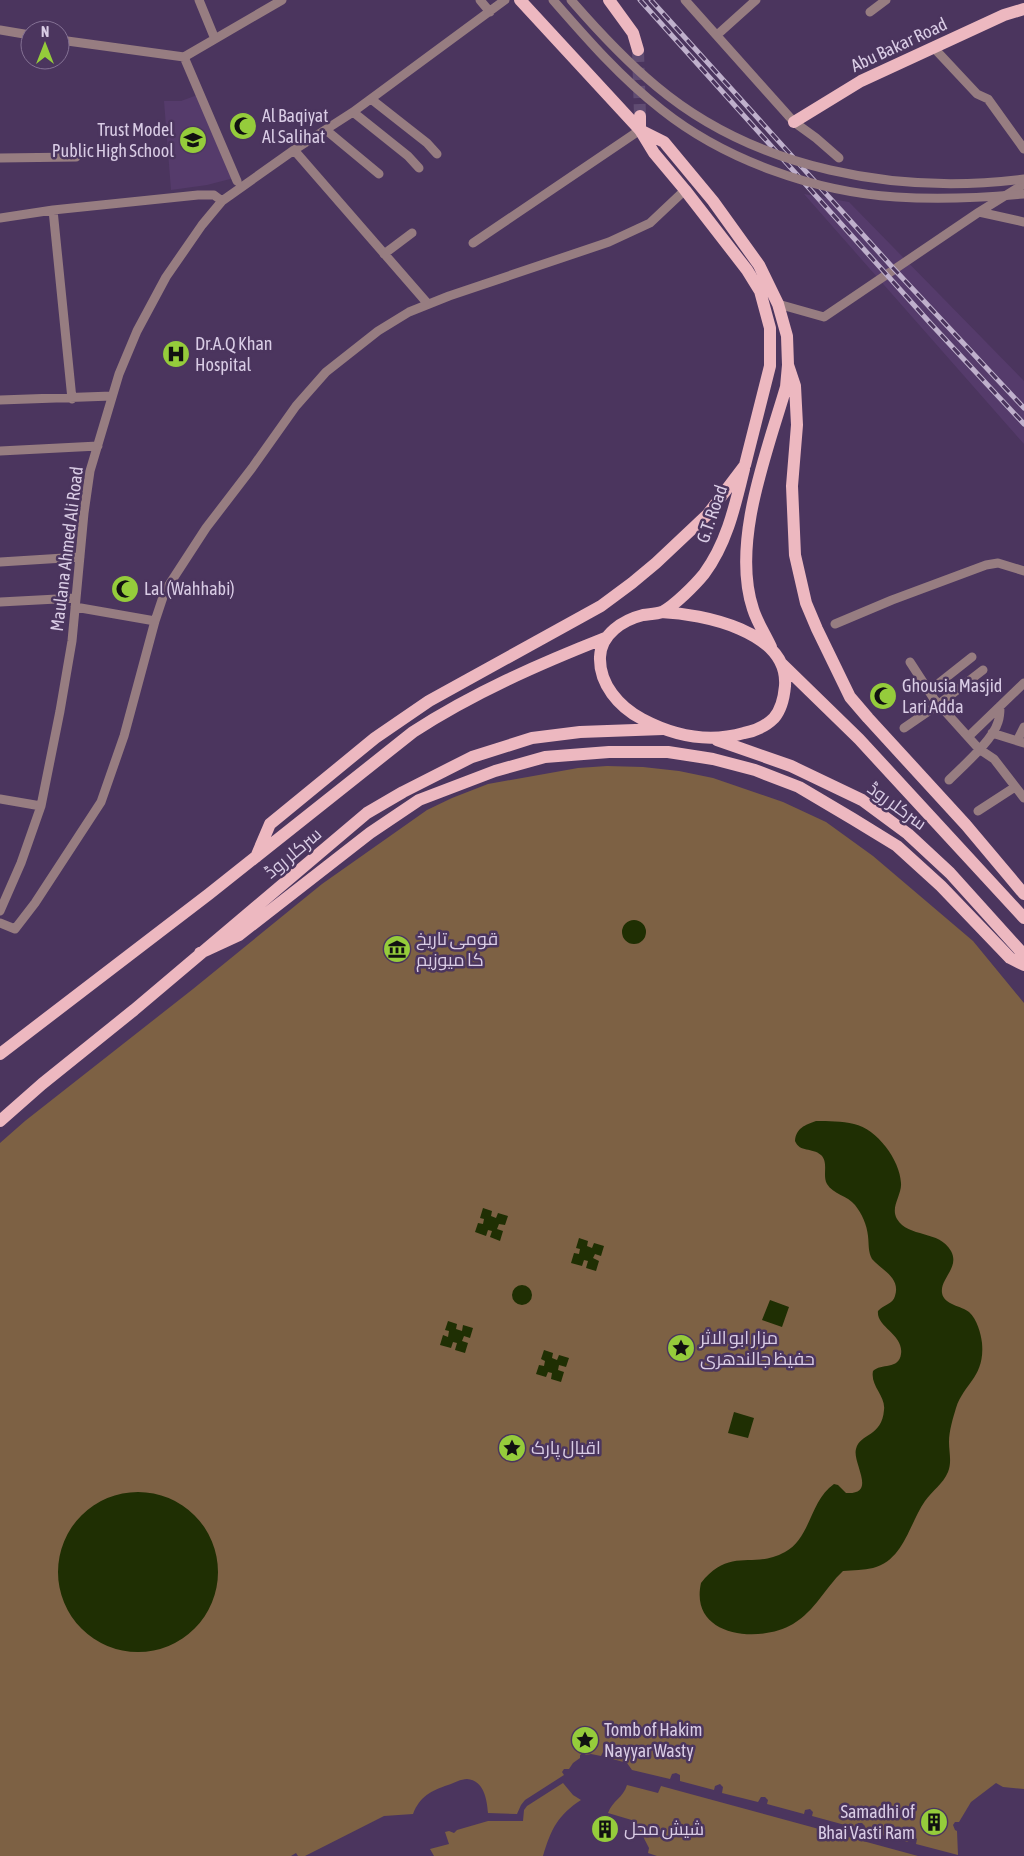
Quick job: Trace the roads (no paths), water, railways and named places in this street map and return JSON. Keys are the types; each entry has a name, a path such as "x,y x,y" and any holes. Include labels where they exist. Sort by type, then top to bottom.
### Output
{"main road":[{"path":"520,0 640,130 664,142 713,201 758,265 778,304 786,336 788,365 786,387 748,527 746,554 747,575 753,609 773,651 782,664 785,679 782,705 774,718 763,726 747,733 713,738 697,737 663,729 633,714 623,706 608,688 601,668 600,656 605,638 622,624 632,619 662,612 695,616 724,624 748,634 773,651"},
{"path":"608,0 633,33 638,50"},
{"name":"Abu Bakar Road","path":"794,122 861,81 1004,15 1024,9"},
{"path":"640,116 640,130"},
{"name":"G.T. Road","path":"640,130 654,153 747,270 760,291 768,316 771,346 770,366 734,511 718,553 704,575 686,593 662,612"},
{"path":"788,365 795,386 797,425 792,486 792,527 795,555 806,603 817,629 850,696 856,704 966,825 1024,894"},
{"path":"256,857 270,824 375,738 429,702 601,606 632,583 663,557 708,514 745,464"},
{"name":"سرکلر روڈ","path":"0,1054 256,857 381,757 446,710 503,682 605,638"},
{"name":"سرکلر روڈ","path":"782,664 859,740 1024,918"},
{"name":"سرکلر روڈ","path":"0,1121 367,813 403,792 472,757 532,738 580,732 663,729"},
{"name":"سرکلر روڈ","path":"713,738 791,766 862,800 908,834 950,873 1024,955"},
{"path":"200,953 239,935 370,833 419,800 481,775 545,757 609,752 668,752 713,759 755,770 799,788 853,819 897,846 941,886 1010,958 1024,965"}],"street":[{"path":"199,0 215,39"},
{"path":"70,41 184,57 282,0"},
{"path":"480,0 490,12"},
{"name":"Maulana Ahmed Ali Road","path":"0,911 21,863 40,806 72,641 84,513 90,471 112,396 137,331 166,277 222,200 372,99 505,0"},
{"path":"553,0 587,40 619,72 663,111 726,150 760,166 830,188 894,197 976,198 1024,194"},
{"path":"571,0 625,58 657,87 687,108 749,143 796,161 878,180 971,183 1024,179"},
{"path":"685,0 794,122 839,158"},
{"path":"717,35 756,0"},
{"path":"870,12 886,0"},
{"path":"0,30 20,33"},
{"path":"933,47 977,94 988,99 1024,149"},
{"path":"184,57 237,181"},
{"path":"372,99 427,143 437,154"},
{"path":"353,112 408,156 419,168"},
{"path":"326,130 379,174"},
{"path":"473,243 640,130"},
{"path":"294,150 428,304"},
{"path":"0,158 76,157"},
{"path":"778,304 824,318 979,212 1024,184"},
{"path":"0,923 15,929 35,903 101,802 124,736 165,591 206,528 296,406 326,372 378,330 409,312 532,267 609,242 650,223 685,190"},
{"path":"0,218 53,210 198,195 214,195 222,200"},
{"path":"53,210 72,398"},
{"path":"979,212 1024,222"},
{"path":"384,254 412,233"},
{"path":"0,400 112,396"},
{"path":"0,451 98,446"},
{"path":"0,562 80,558"},
{"path":"834,624 986,565 998,563 1024,571"},
{"path":"0,602 75,602 155,621"},
{"path":"929,691 972,657"},
{"path":"910,662 938,704 979,749 994,758 1024,798"},
{"path":"904,728 983,670"},
{"path":"968,737 1022,688"},
{"path":"949,780 992,733 998,722 1000,706"},
{"path":"992,733 1020,742 1024,727"},
{"path":"978,810 1015,787"},
{"path":"0,799 40,806"}],"tunnel":[{"path":"638,50 640,116"}],"railway":[{"path":"640,0 931,324 1024,424"},
{"path":"651,0 894,269 1024,408"}],"place":[{"name":"Al Baqiyat Al Salihat","path":"243,126"},
{"name":"Trust Model Public High School","path":"193,140"},
{"name":"Dr.A.Q Khan Hospital","path":"176,354"},
{"name":"Lal (Wahhabi)","path":"125,589"},
{"name":"Ghousia Masjid Lari Adda","path":"883,696"},
{"name":"قومی تاریخ کا میوزیم","path":"397,949"},
{"name":"مزار ابو الاثر حفیظ جالندھری","path":"681,1348"},
{"name":"اقبال پارک","path":"512,1448"},
{"name":"Tomb of Hakim Nayyar Wasty","path":"585,1740"},
{"name":"Samadhi of Bhai Vasti Ram","path":"934,1822"},
{"name":"شیش محل","path":"605,1829"}]}
